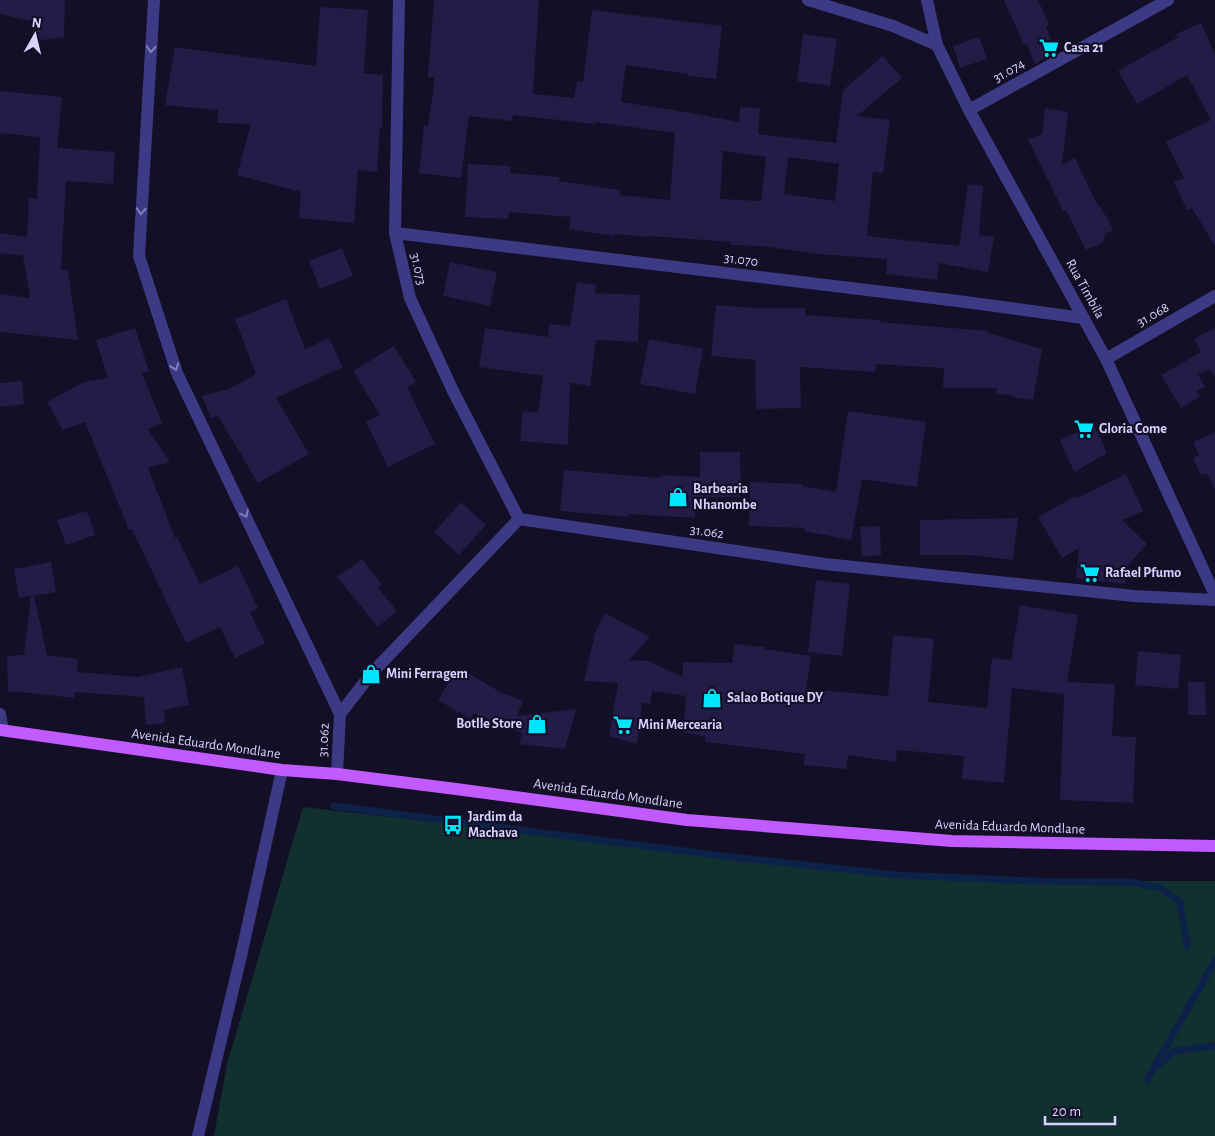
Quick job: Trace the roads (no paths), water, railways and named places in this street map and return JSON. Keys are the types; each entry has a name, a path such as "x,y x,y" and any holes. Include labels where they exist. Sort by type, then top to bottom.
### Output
{"main road":[{"name":"Avenida Eduardo Mondlane","path":"1,730 282,770 337,774 687,820 804,831 952,841 1215,846"}],"street":[{"path":"154,0 139,256 177,372 340,714"},
{"name":"31.073","path":"399,0 395,233 410,298 453,391 519,519"},
{"path":"808,0 814,0 893,26 937,45"},
{"name":"Rua Timbila","path":"927,0 937,45 969,110 1106,359 1215,595"},
{"name":"31.074","path":"969,110 1168,0"},
{"name":"31.070","path":"395,233 958,301 1083,318"},
{"name":"31.068","path":"1106,359 1215,296"},
{"name":"31.062","path":"337,774 340,714 370,674 519,519 825,564 1134,596 1215,600"},
{"path":"0,714 1,730"},
{"path":"198,1136 241,956 282,770"}],"waterway":[{"path":"334,806 731,857 899,875 1035,881 1130,882 1161,888 1180,902 1187,946"},
{"path":"1147,1080 1215,961"},
{"path":"1158,1066 1174,1051 1215,1046"}],"place":[{"name":"Casa 21","path":"1049,48"},
{"name":"Gloria Come","path":"1084,429"},
{"name":"Barbearia Nhanombe","path":"678,497"},
{"name":"Rafael Pfumo","path":"1090,573"},
{"name":"Mini Ferragem","path":"371,674"},
{"name":"Salao Botique DY","path":"712,698"},
{"name":"Botlle Store","path":"537,724"},
{"name":"Mini Mercearia","path":"623,725"},
{"name":"Jardim da Machava","path":"453,825"}]}
